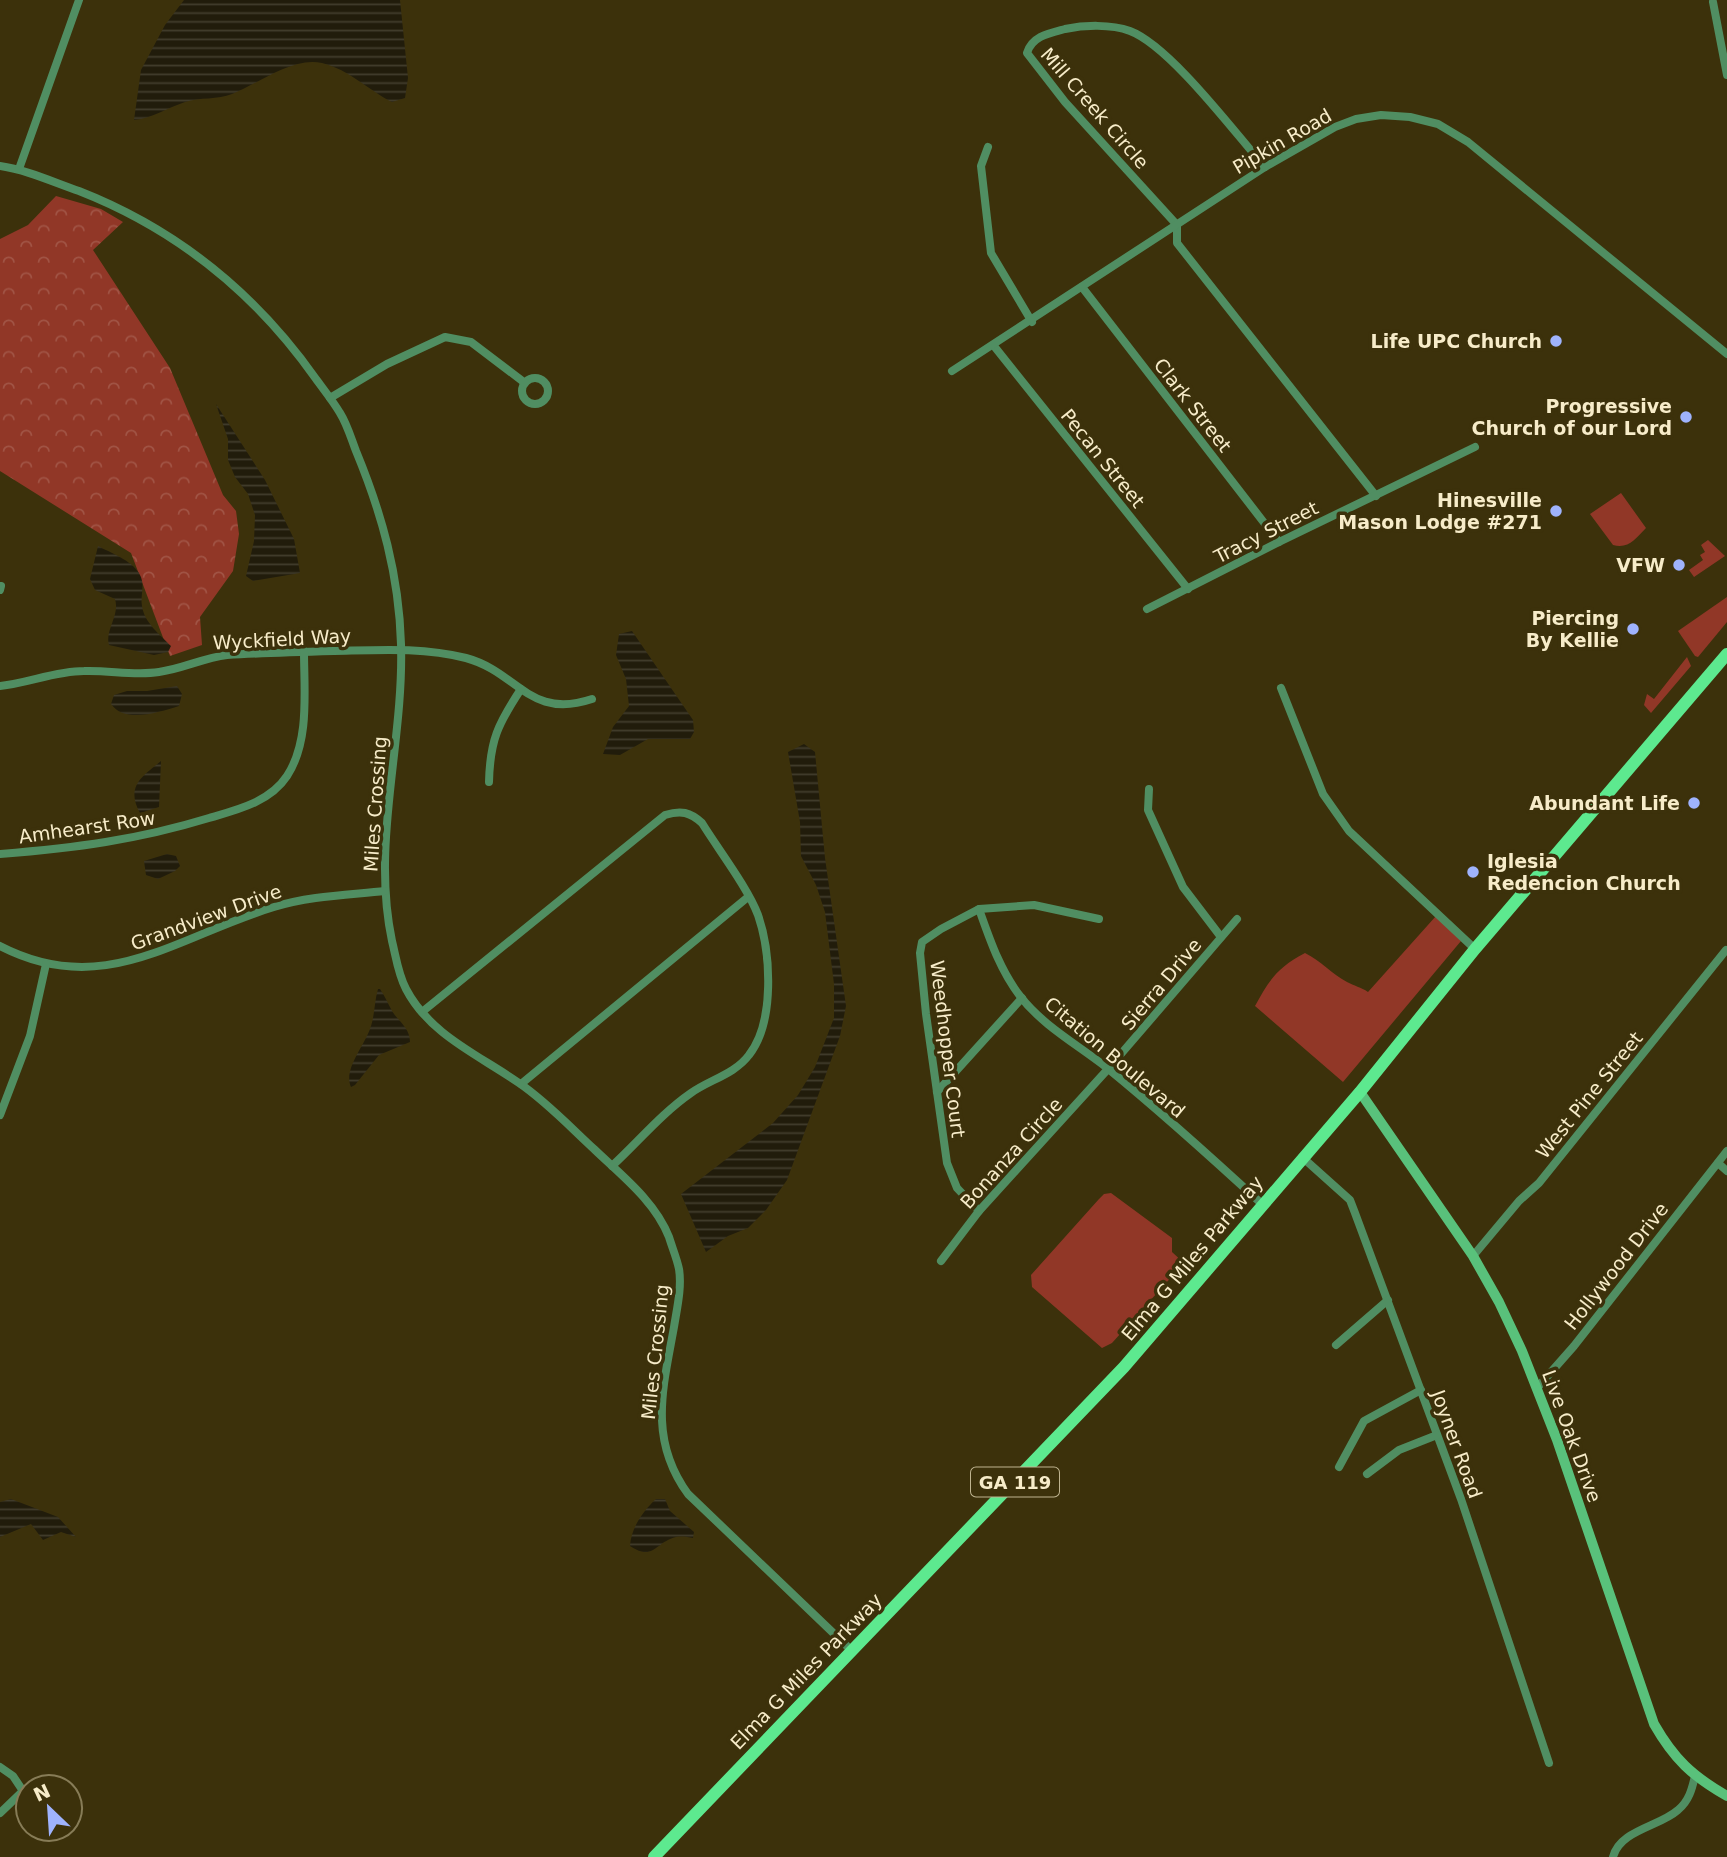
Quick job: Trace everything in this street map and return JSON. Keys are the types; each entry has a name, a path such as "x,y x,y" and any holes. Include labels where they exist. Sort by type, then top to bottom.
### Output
{"main road":[{"name":"Elma G Miles Parkway","path":"654,1857 1068,1428 1133,1357 1360,1092 1475,948 1727,654"}],"street":[{"path":"19,169 79,0"},
{"path":"1713,2 1725,45 1727,75"},
{"name":"Mill Creek Circle","path":"1177,225 1052,87 1027,53 1036,39 1049,33 1090,26 1130,31 1174,63 1265,167"},
{"name":"Pipkin Road","path":"953,371 1032,322 1265,167 1335,127 1356,119 1381,116 1410,117 1438,124 1468,142 1727,354"},
{"path":"988,147 981,166 991,253 1032,322"},
{"name":"Miles Crossing","path":"0,166 19,169 117,206 172,237 245,294 292,344 330,398 368,478 387,536 396,583 401,648 400,701 386,811 385,891 399,971 406,989 441,1033 540,1099 612,1167 662,1222 679,1269 676,1312 661,1409 662,1436 677,1478 706,1512 851,1650"},
{"path":"1177,225 1177,243 1376,496"},
{"name":"Clark Street","path":"1082,287 1279,542"},
{"path":"330,398 387,364 445,337 471,342 525,383"},
{"path":"1719,347 1727,339"},
{"name":"Pecan Street","path":"993,346 1188,589"},
{"name":"Tracy Street","path":"1147,609 1475,447"},
{"name":"Wyckfield Way","path":"0,686 68,672 136,675 162,672 209,657 401,648 435,651 470,659 535,699 574,705 592,699"},
{"name":"Amhearst Row","path":"0,854 85,846 152,835 257,803 286,778 298,752 303,722 304,651"},
{"path":"489,782 492,744 500,721 520,688"},
{"path":"1281,688 1323,794 1349,831 1475,948"},
{"path":"1149,789 1148,810 1184,887 1221,937"},
{"path":"422,1012 665,815 679,811 692,814 702,823 758,917 766,964 768,997 759,1038 748,1056 734,1069 692,1092 678,1103 612,1167"},
{"name":"Grandview Drive","path":"0,946 46,964 89,967 134,961 276,906 299,900 385,891"},
{"path":"521,1084 748,897"},
{"name":"Weedhopper Court","path":"979,1211 957,1188 951,1176 926,1014 920,953 922,942 979,909 1034,905 1099,919"},
{"name":"Citation Boulevard","path":"979,909 1002,968 1022,998 1108,1069 1263,1205"},
{"name":"Sierra Drive","path":"1108,1069 1237,919"},
{"name":"West Pine Street","path":"1473,1256 1519,1201 1539,1183 1726,950"},
{"path":"0,1115 30,1036 46,964"},
{"path":"937,1092 1022,998"},
{"name":"Bonanza Circle","path":"941,1261 979,1211 1108,1069"},
{"name":"Live Oak Drive","path":"1360,1092 1473,1256 1499,1302 1557,1440 1654,1724 1669,1750 1695,1776 1727,1797"},
{"name":"Hollywood Drive","path":"1536,1388 1574,1346 1727,1151"},
{"name":"Joyner Road","path":"1302,1157 1350,1200 1437,1434 1549,1763"},
{"path":"1718,1163 1727,1171"},
{"path":"1336,1345 1388,1300"},
{"path":"1339,1467 1364,1421 1421,1390"},
{"path":"1367,1474 1399,1450 1437,1434"},
{"path":"0,1767 13,1776 23,1791 0,1813"},
{"path":"1613,1857 1616,1847 1626,1839 1678,1810 1689,1796 1695,1776"}],"green space":[{"path":"56,196 101,209 123,222 93,250 170,368 223,495 236,511 239,534 233,571 200,617 202,645 170,656 131,553 0,471 0,239 28,225"},
{"path":"1621,493 1646,528 1631,542 1619,546 1613,545 1590,514"},
{"path":"1708,540 1725,556 1694,577 1689,570 1703,560 1700,555 1705,552 1701,545"},
{"path":"1727,597 1727,622 1698,657 1695,656 1678,631"},
{"path":"1687,657 1691,666 1651,713 1644,705 1647,694 1654,699"},
{"path":"1436,916 1461,941 1343,1082 1255,1006 1275,975 1305,953 1342,979 1368,992"},
{"path":"1111,1193 1172,1238 1172,1252 1184,1263 1112,1343 1102,1348 1032,1287 1031,1275 1099,1199 1104,1194"}],"shaded area":[{"path":"184,0 400,0 408,78 405,98 392,102 341,70 311,62 288,67 227,96 191,100 134,120 141,70 165,25"},
{"path":"216,404 265,480 294,539 300,573 253,581 246,576 254,541 255,515 248,494 235,477 228,460 228,439"},
{"path":"98,546 126,561 139,573 142,581 143,612 153,628 171,646 168,652 154,655 109,645 109,633 116,611 115,599 95,590 90,579"},
{"path":"632,631 693,720 694,732 690,739 648,739 620,755 603,754 613,727 629,706 626,679 616,655 619,634"},
{"path":"177,686 182,694 179,706 162,711 143,715 125,714 111,704 114,695 127,691"},
{"path":"804,744 815,752 825,858 846,1006 840,1036 787,1180 766,1210 748,1228 728,1236 706,1252 681,1194 773,1123 798,1095 815,1067 834,1018 834,984 825,912 816,885 801,856 800,822 788,752"},
{"path":"161,761 159,807 140,813 134,796 135,789 142,777"},
{"path":"167,854 176,856 180,866 158,879 146,875 144,861"},
{"path":"378,989 406,1029 410,1042 379,1055 351,1087 350,1073 370,1029"},
{"path":"11,1499 58,1517 76,1537 61,1532 43,1540 31,1524 0,1537 0,1502"},
{"path":"656,1499 665,1499 670,1511 694,1532 693,1538 669,1539 650,1552 644,1552 630,1546 635,1526"}],"place":[{"name":"Life UPC Church","path":"1556,341"},
{"name":"Progressive Church of our Lord","path":"1686,417"},
{"name":"Hinesville Mason Lodge #271","path":"1556,511"},
{"name":"VFW","path":"1679,565"},
{"name":"Piercing By Kellie","path":"1633,629"},
{"name":"Abundant Life","path":"1694,803"},
{"name":"Iglesia Redencion Church","path":"1473,872"}]}
